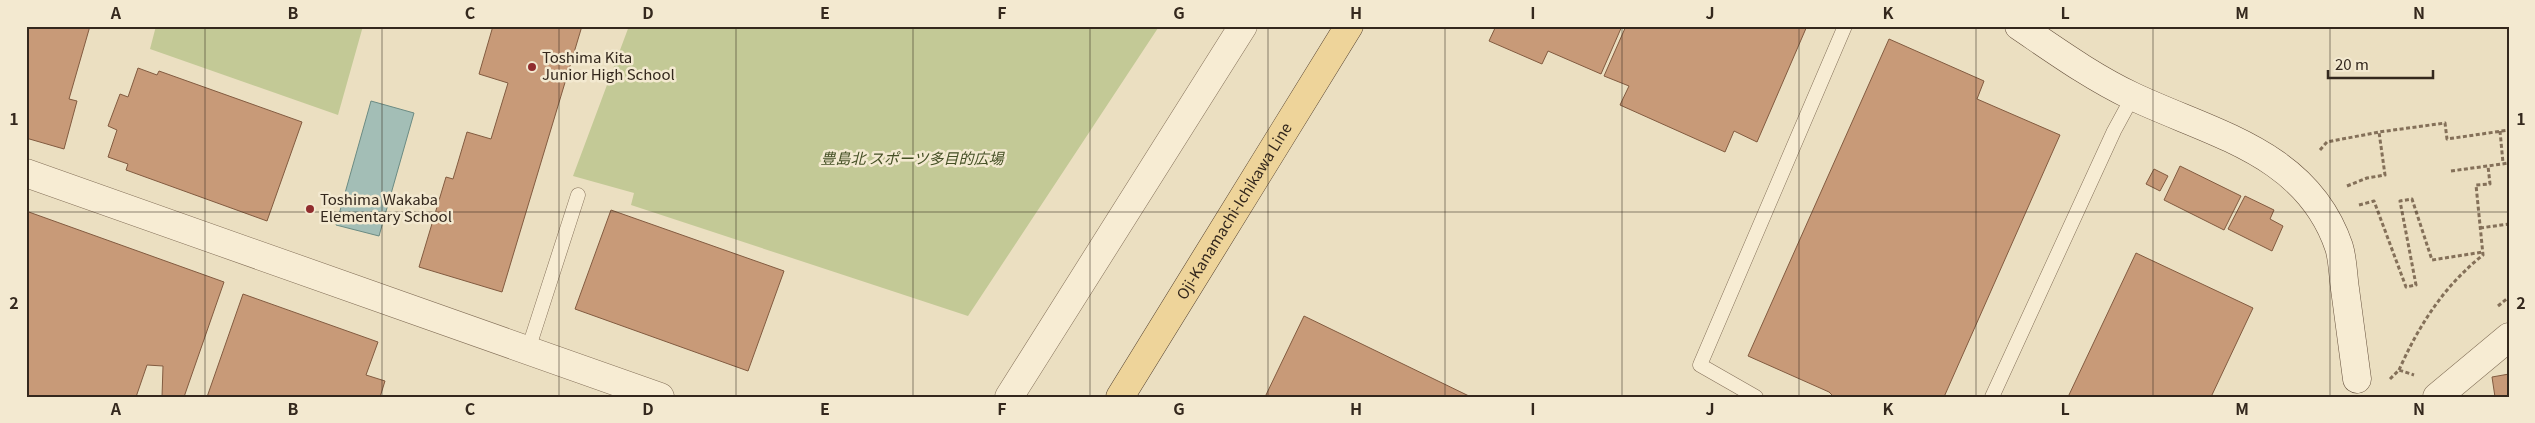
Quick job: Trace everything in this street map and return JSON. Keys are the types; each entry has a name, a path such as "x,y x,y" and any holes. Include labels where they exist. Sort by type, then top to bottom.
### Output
{"main road":[{"name":"Oji-Kanamachi-Ichikawa Line","path":"1120,397 1349,26"}],"street":[{"path":"1009,397 1243,26"},
{"path":"2019,26 2093,76 2133,96 2244,143 2293,177 2312,196 2339,248 2357,388"},
{"path":"26,173 660,397"},
{"path":"2437,397 2509,337"}],"lane":[{"path":"1756,397 1700,365 1845,26"},
{"path":"1992,397 2114,131 2133,96"},
{"path":"528,350 578,195"}],"path":[{"path":"2320,150 2327,142 2379,132 2445,123 2447,139 2509,130"},
{"path":"2500,131 2503,164"},
{"path":"2347,186 2367,178 2385,175 2379,132"},
{"path":"2451,171 2509,163"},
{"path":"2399,370 2412,341 2444,292 2483,255 2476,186 2490,184 2488,166"},
{"path":"2359,205 2374,201 2406,288 2416,285 2400,201 2412,199 2432,260 2483,252"},
{"path":"2480,228 2509,224"}],"green space":[{"path":"156,26 363,26 338,115 150,49"},
{"name":"豊島北 スポーツ多目的広場","path":"629,26 1151,26 1158,28 968,316 631,205 634,193 573,176"}],"water":[{"path":"371,101 414,113 379,236 336,225"}],"building":[{"path":"26,26 90,26 69,99 77,101 64,149 26,138"},
{"path":"493,26 582,26 502,292 419,267 446,177 453,179 467,132 491,139 508,83 479,74"},
{"path":"1496,26 1622,26 1601,74 1548,51 1542,64 1489,41"},
{"path":"1626,26 1807,26 1757,142 1734,131 1725,152 1620,105 1629,86 1604,76"},
{"path":"1889,39 1984,81 1977,99 2060,135 1944,397 1834,397 1829,392 1748,356"},
{"path":"138,68 157,75 159,71 302,122 267,221 126,170 128,164 108,157 117,130 108,126 120,94 128,97"},
{"path":"2180,166 2241,196 2224,230 2164,200"},
{"path":"2154,169 2168,176 2160,191 2146,184"},
{"path":"2245,196 2274,210 2270,219 2283,226 2272,251 2228,229"},
{"path":"611,210 784,271 748,371 575,309"},
{"path":"26,211 224,282 184,397 162,397 163,366 147,365 136,397 26,397"},
{"path":"2136,253 2253,308 2211,397 2068,397"},
{"path":"243,294 378,342 366,375 385,381 380,397 207,397"},
{"path":"1304,316 1471,397 1265,397"},
{"path":"2509,374 2509,397 2495,397 2492,377"}],"place":[{"name":"Toshima Kita Junior High School","path":"532,67"},
{"name":"Toshima Wakaba Elementary School","path":"310,209"}]}
